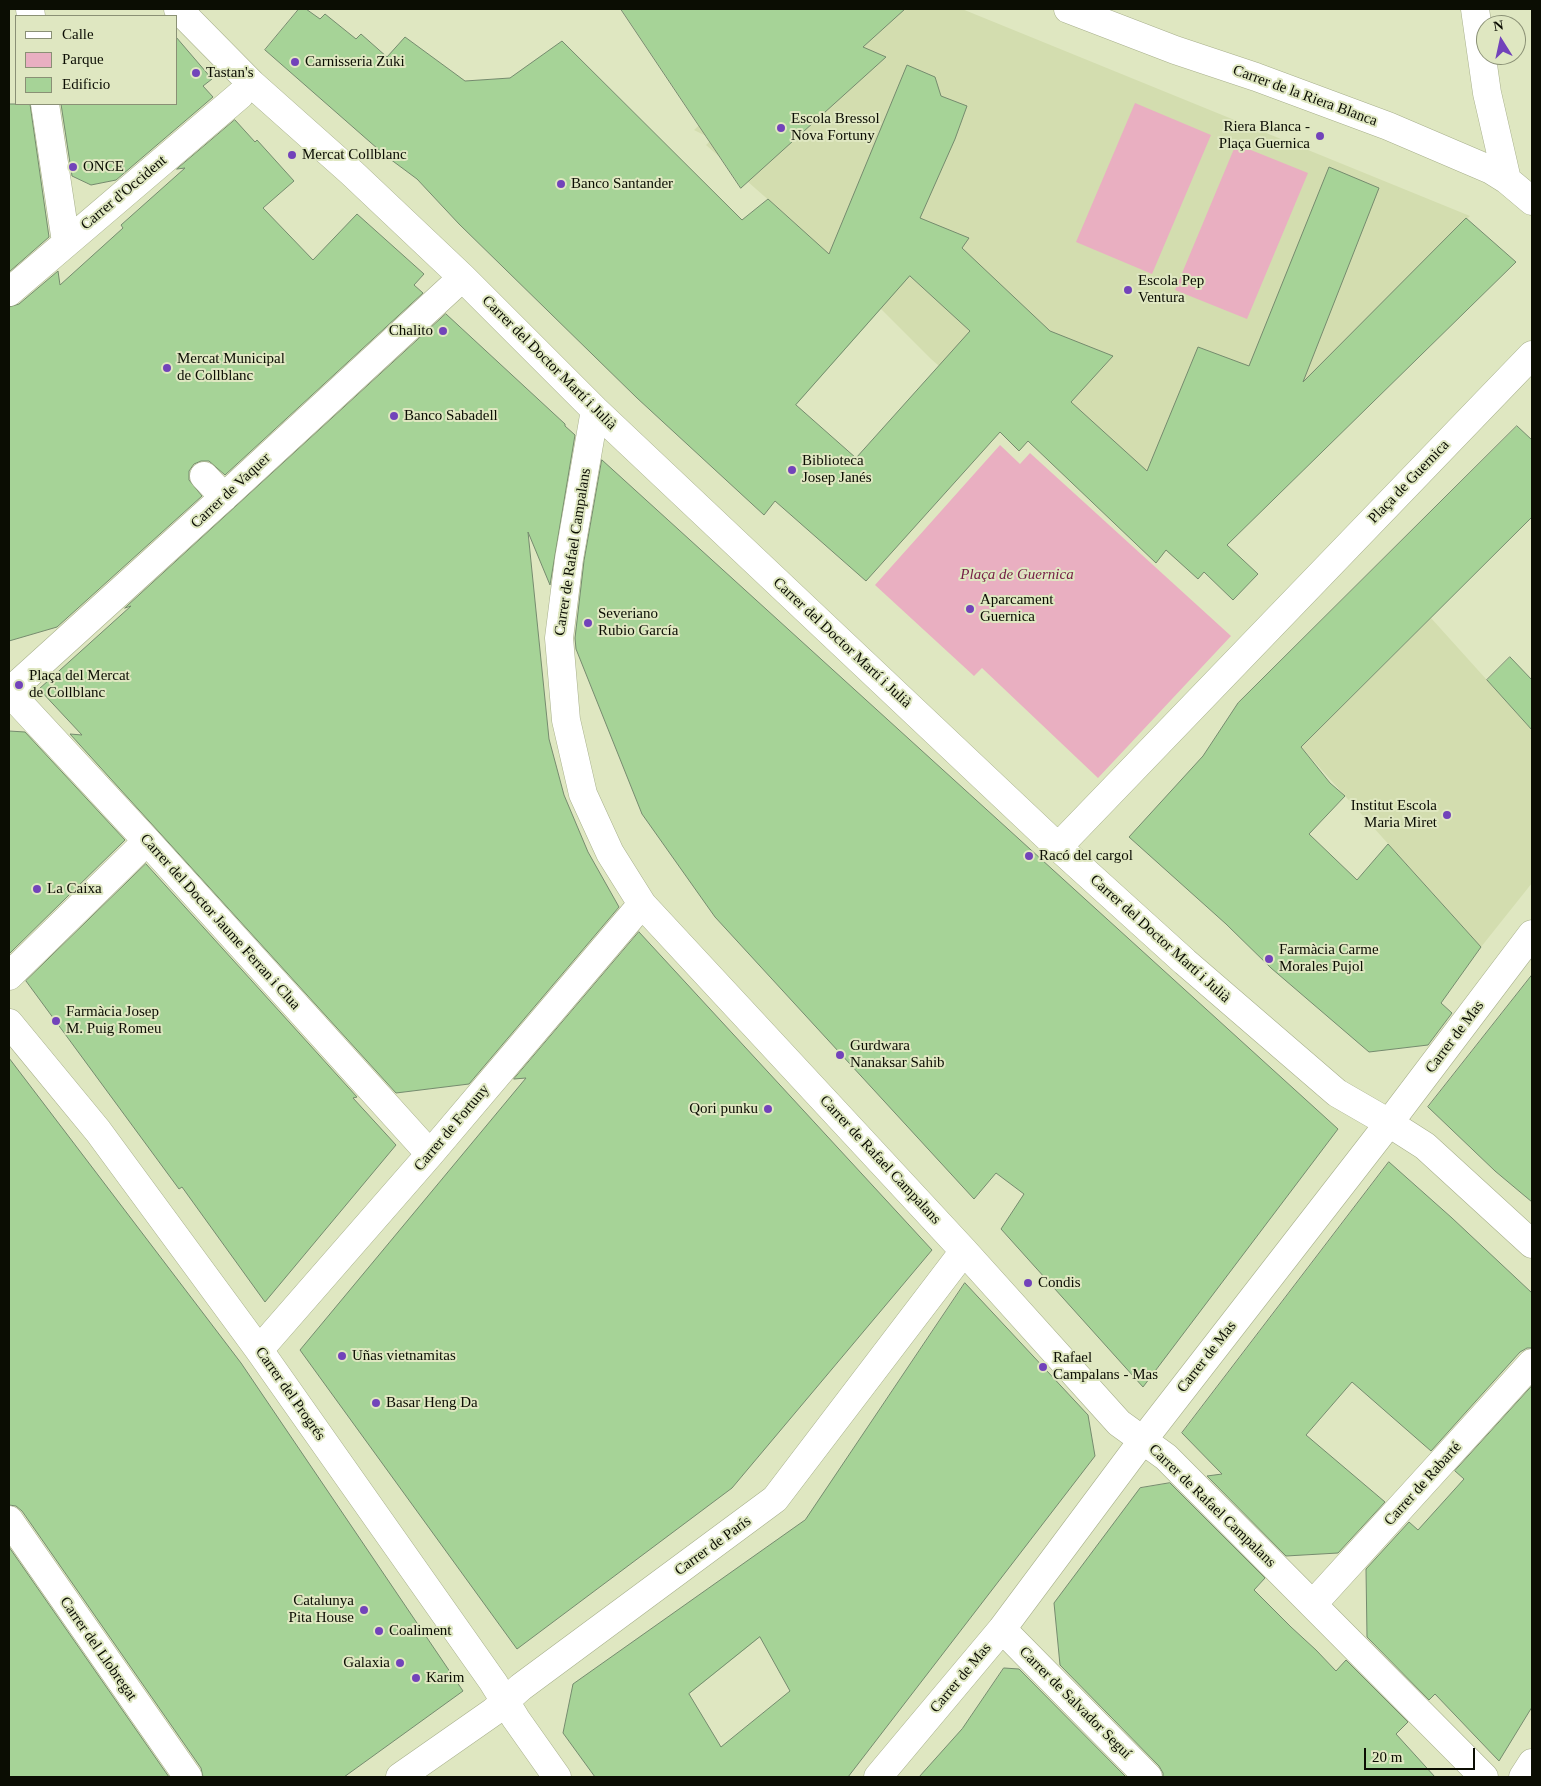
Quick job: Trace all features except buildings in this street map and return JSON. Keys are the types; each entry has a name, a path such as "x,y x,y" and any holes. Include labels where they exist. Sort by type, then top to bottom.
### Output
{"street":[{"name":"Carrer del Doctor Martí i Julià","path":"178,9 252,84 352,173 462,277 596,410 1058,847 1185,962 1337,1093 1425,1146 1532,1244"},
{"name":"Carrer de la Riera Blanca","path":"1068,9 1175,50 1256,77 1388,126 1491,170 1532,201"},
{"path":"1475,9 1487,93 1506,180"},
{"name":"Carrer d'Occident","path":"9,292 240,95"},
{"path":"45,105 66,242"},
{"name":"Carrer de Vaquer","path":"9,692 452,287"},
{"name":"Plaça de Guernica","path":"1058,847 1532,355"},
{"name":"Carrer de Rafael Campalans","path":"596,410 570,558 559,638 566,720 583,794 610,853 642,904 964,1251 1119,1423 1166,1457 1484,1777"},
{"path":"204,476 224,497"},
{"name":"Carrer del Doctor Jaume Ferran i Clua","path":"9,692 147,841 430,1154"},
{"path":"9,976 147,841"},
{"name":"Carrer de Fortuny","path":"259,1350 430,1154 642,904"},
{"name":"Carrer de Mas","path":"878,1777 1002,1629 1143,1440 1389,1123 1532,934"},
{"name":"Carrer del Progrés","path":"9,1023 98,1131 259,1350 557,1777"},
{"name":"Carrer de París","path":"400,1777 493,1712 529,1681 775,1499 964,1251"},
{"name":"Carrer de Rabarté","path":"1313,1604 1532,1363"},
{"name":"Carrer del Llobregat","path":"9,1520 188,1777"},
{"name":"Carrer de Salvador Seguí","path":"1002,1629 1148,1777"},
{"path":"1523,1777 1532,1763"}],"shaded area":[{"name":"Escola Pep Ventura","path":"826,9 962,9 1470,216 1301,386 1210,566 1198,579 1166,551 1156,563 1028,441 1019,451 1000,432 984,405 931,359 797,225 706,145 712,139 694,130"},
{"name":"Institut Escola Maria Miret","path":"1431,618 1532,730 1532,883 1481,947 1301,747"}],"green space":[{"path":"1135,103 1211,135 1152,274 1076,242"},
{"path":"1236,144 1308,173 1247,319 1175,290"},
{"name":"Plaça de Guernica","path":"1000,445 1020,464 1030,453 1231,636 1098,778 982,668 974,676 875,585"}],"place":[{"name":"Carnisseria Zuki","path":"295,62"},
{"name":"Tastan's","path":"196,73"},
{"name":"Escola Bressol Nova Fortuny","path":"781,128"},
{"name":"Riera Blanca - Plaça Guernica","path":"1320,136"},
{"name":"Mercat Collblanc","path":"292,155"},
{"name":"ONCE","path":"73,167"},
{"name":"Banco Santander","path":"561,184"},
{"name":"Escola Pep Ventura","path":"1128,290"},
{"name":"Chalito","path":"443,331"},
{"name":"Mercat Municipal de Collblanc","path":"167,368"},
{"name":"Banco Sabadell","path":"394,416"},
{"name":"Biblioteca Josep Janés","path":"792,470"},
{"name":"Aparcament Guernica","path":"970,609"},
{"name":"Severiano Rubio García","path":"588,623"},
{"name":"Plaça del Mercat de Collblanc","path":"19,685"},
{"name":"Institut Escola Maria Miret","path":"1447,815"},
{"name":"Racó del cargol","path":"1029,856"},
{"name":"La Caixa","path":"37,889"},
{"name":"Farmàcia Carme Morales Pujol","path":"1269,959"},
{"name":"Farmàcia Josep M. Puig Romeu","path":"56,1021"},
{"name":"Gurdwara Nanaksar Sahib","path":"840,1055"},
{"name":"Qori punku","path":"768,1109"},
{"name":"Condis","path":"1028,1283"},
{"name":"Uñas vietnamitas","path":"342,1356"},
{"name":"Rafael Campalans - Mas","path":"1043,1367"},
{"name":"Basar Heng Da","path":"376,1403"},
{"name":"Catalunya Pita House","path":"364,1610"},
{"name":"Coaliment","path":"379,1631"},
{"name":"Galaxia","path":"400,1663"},
{"name":"Karim","path":"416,1678"}]}
